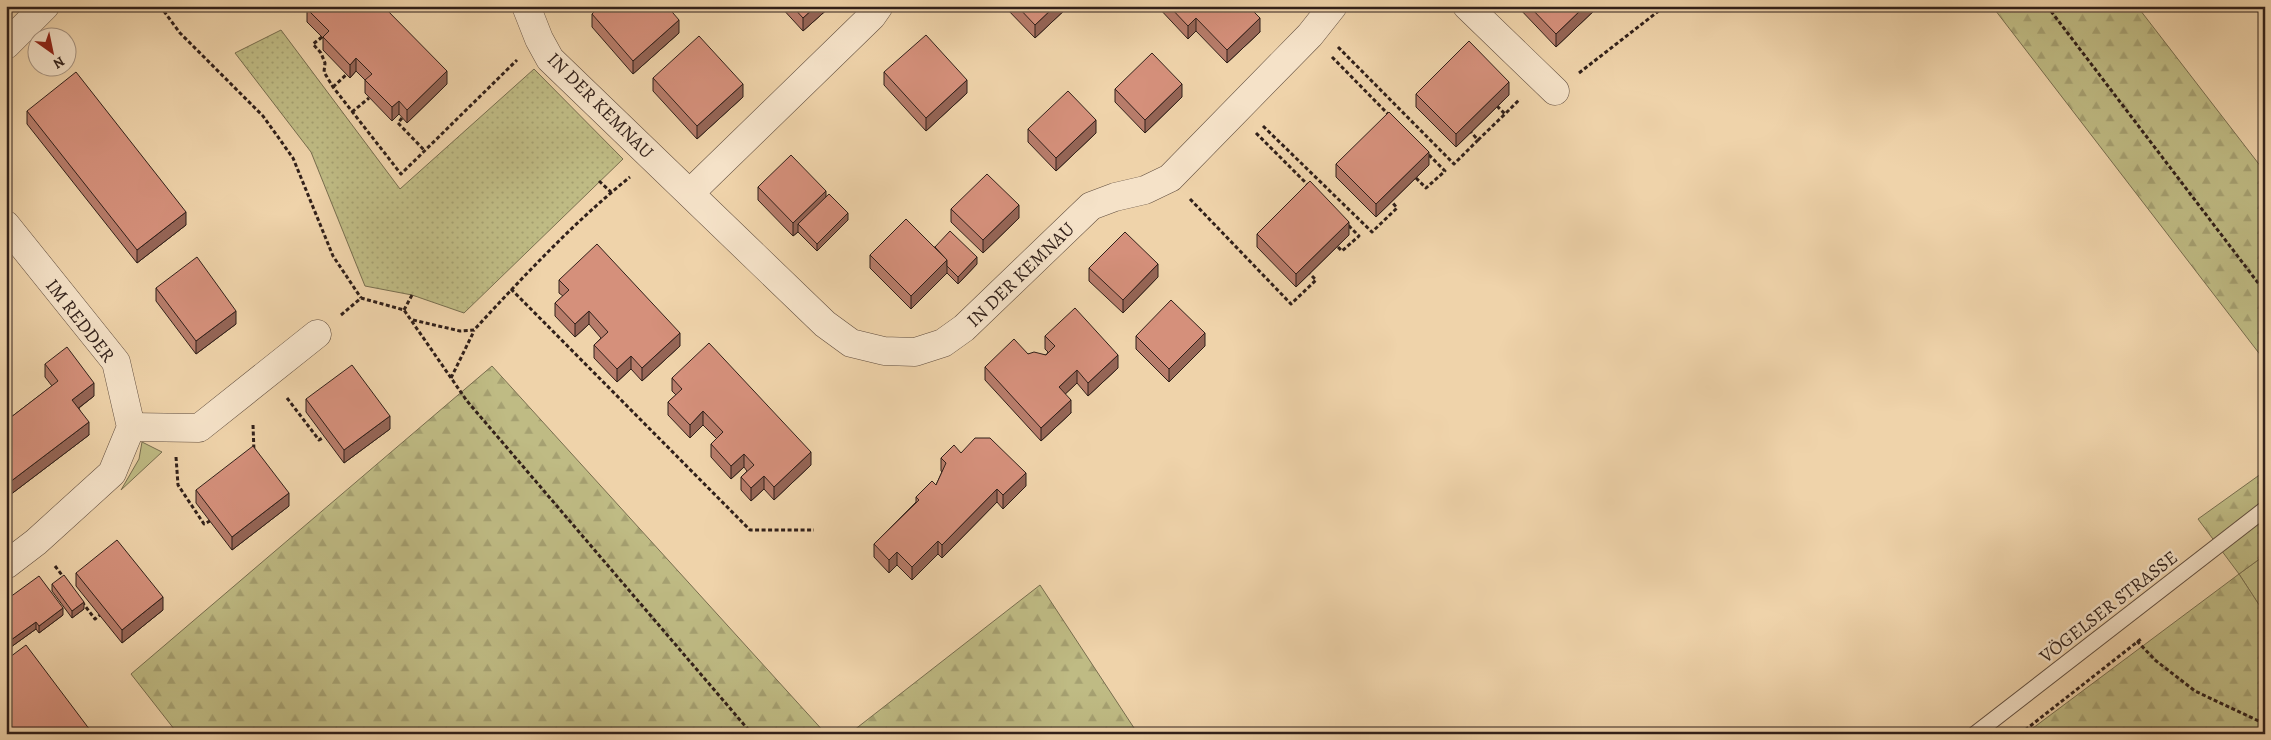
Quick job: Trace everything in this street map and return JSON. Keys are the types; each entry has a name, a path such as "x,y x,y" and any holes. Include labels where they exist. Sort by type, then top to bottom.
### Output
{"street":[{"path":"6,45 45,6"},
{"name":"IN DER KEMNAU","path":"526,6 550,59 691,192 825,324 851,343 884,352 915,352 943,343 964,328 1091,206 1115,196 1145,190 1170,178 1320,22"},
{"path":"691,192 809,79 872,16 879,6"},
{"path":"1467,6 1555,92"},
{"name":"IM REDDER","path":"6,225 116,362 130,427"},
{"path":"6,565 36,542 112,473 130,427 199,428 317,334"}],"lane":[{"name":"VÖGELSER STRASSE","path":"1975,734 2265,509"}],"path":[{"path":"160,6 180,33 263,116 293,158 333,256 361,298 404,310 413,320 467,401 752,734"},
{"path":"1555,92 1665,6"},
{"path":"2047,6 2265,292"},
{"path":"1320,22 1391,116"},
{"path":"1320,22 1454,164 1517,101"},
{"path":"322,37 313,44 321,54 324,72 333,88 400,174 539,38"},
{"path":"333,88 347,74"},
{"path":"352,112 369,98"},
{"path":"1497,106 1505,114"},
{"path":"1237,108 1310,188"},
{"path":"1237,108 1372,232 1396,208 1392,202"},
{"path":"402,118 398,123 425,150"},
{"path":"1471,132 1478,140"},
{"path":"1416,178 1426,188 1445,171 1424,150"},
{"path":"451,378 474,330 511,289 611,192 654,158"},
{"path":"1170,178 1291,304 1316,280 1310,274"},
{"path":"599,181 611,192"},
{"path":"1338,246 1342,251 1359,236 1345,222"},
{"path":"511,289 750,530 814,530"},
{"path":"404,310 412,295"},
{"path":"317,334 361,298"},
{"path":"413,320 460,331 474,330"},
{"path":"268,372 319,440 324,437"},
{"path":"234,400 252,422 254,453 259,459"},
{"path":"175,450 178,485 204,524 210,521"},
{"path":"36,542 66,580"},
{"path":"78,596 95,619 100,616"},
{"path":"2120,622 2156,660 2195,691 2265,724"}],"green space":[{"path":"1992,6 2137,6 2265,172 2265,361"},
{"path":"281,30 400,189 534,69 623,159 464,313 412,295 365,286 311,152 235,53"},
{"path":"492,366 826,734 178,734 131,674"},
{"path":"142,442 162,452 121,490 139,459"},
{"path":"2265,471 2265,555 2239,574 2198,519"},
{"path":"2265,555 2265,614 2239,574"},
{"path":"2239,574 2265,614 2265,734 2025,734"},
{"path":"1040,585 1138,734 849,734"}],"building":[{"path":"310,6 383,6 447,71 407,110 399,101 392,107 365,80 372,74 356,58 350,65 323,37 329,31 307,9"},
{"path":"600,6 667,6 679,20 633,61 592,14"},
{"path":"792,6 816,6 803,18"},
{"path":"1017,6 1055,6 1035,25"},
{"path":"1169,6 1248,6 1260,18 1227,50 1196,18 1188,26"},
{"path":"1529,6 1585,6 1556,34"},
{"path":"926,35 967,80 926,118 884,72"},
{"path":"699,36 743,84 697,126 653,78"},
{"path":"1469,41 1509,82 1456,134 1416,94"},
{"path":"1152,53 1182,84 1145,120 1115,89"},
{"path":"78,75 186,212 137,250 27,111 68,78 78,78"},
{"path":"1068,91 1096,120 1056,158 1028,129"},
{"path":"1389,112 1429,152 1376,204 1336,164"},
{"path":"791,155 826,191 793,223 758,187"},
{"path":"987,174 1019,205 983,240 951,209"},
{"path":"1310,181 1349,222 1296,274 1257,234"},
{"path":"829,194 848,213 817,244 798,224"},
{"path":"906,219 947,260 911,296 870,255"},
{"path":"950,231 977,257 958,277 947,266 947,260 935,247"},
{"path":"1125,232 1158,264 1123,300 1089,268"},
{"path":"597,244 680,333 642,368 631,356 617,369 594,345 608,332 589,311 575,324 555,303 569,290 559,280"},
{"path":"197,257 236,311 196,341 156,288"},
{"path":"1171,300 1205,333 1169,369 1136,336"},
{"path":"1075,308 1118,355 1088,383 1077,370 1059,387 1071,400 1041,428 985,367 1014,339 1028,354 1034,352 1046,355 1055,346 1045,336"},
{"path":"709,343 811,452 774,487 764,476 751,488 741,477 754,465 744,454 731,466 711,444 723,432 703,411 690,425 668,402 682,389 672,378"},
{"path":"67,347 94,383 72,400 89,422 6,485 6,421 58,381 45,364"},
{"path":"352,365 390,416 344,450 306,399"},
{"path":"975,438 990,438 1026,473 1003,495 997,489 942,545 938,541 912,567 897,552 889,560 874,544 919,500 916,497 932,481 936,485 946,463 941,458 954,445 961,453"},
{"path":"253,446 289,493 232,537 196,490"},
{"path":"117,540 163,597 122,630 76,573"},
{"path":"64,575 84,602 72,611 52,584"},
{"path":"39,576 63,608 39,626 36,622 11,640 6,633 6,600"},
{"path":"26,645 93,734 12,734 6,727 6,660"}]}
